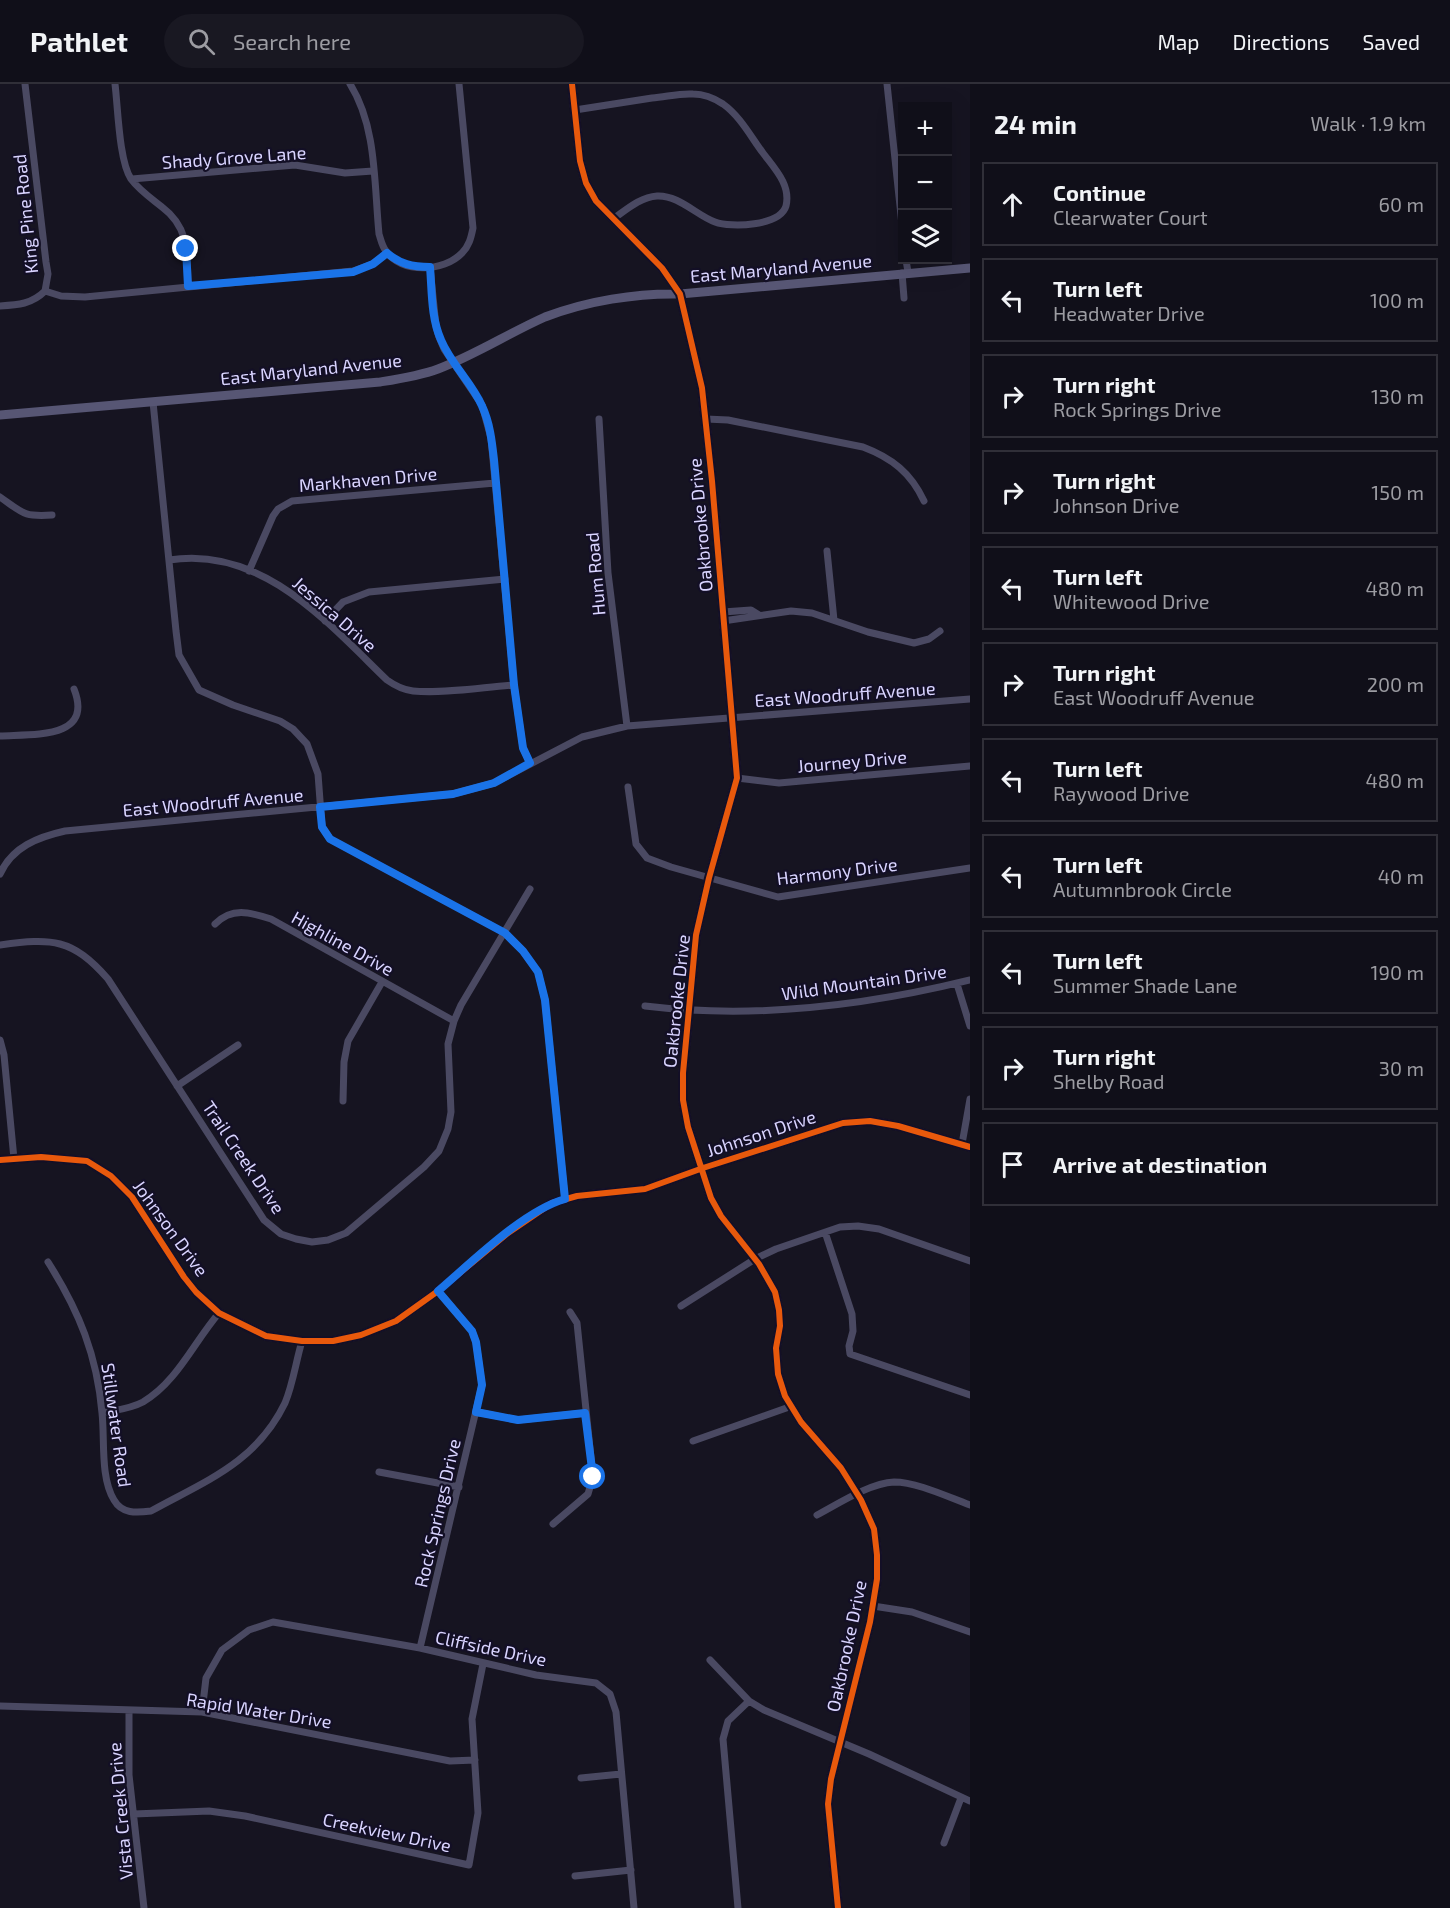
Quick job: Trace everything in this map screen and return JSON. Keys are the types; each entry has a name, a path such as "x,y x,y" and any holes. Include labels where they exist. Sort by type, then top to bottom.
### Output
{"street":[{"name":"King Pine Road","path":"0,306 26,303 45,291 46,262 25,84"},
{"path":"116,84 124,165 132,179 176,220 183,231 188,286"},
{"path":"350,84 360,100 366,120 379,234 387,253 400,263 430,267 445,264 460,255 469,243 473,228 459,84"},
{"name":"Oakbrooke Drive","path":"572,84 580,161 586,183 596,201 662,268 680,294 702,388 706,419 737,778 709,878 696,935 683,1073 683,1100 688,1127 711,1198 721,1216 755,1259 775,1292 780,1318 776,1348 778,1374 785,1396 801,1422 841,1468 874,1529 877,1579 873,1606 831,1779 828,1804 838,1908"},
{"path":"887,84 901,210"},
{"path":"575,110 683,94 715,99 735,114 780,176 786,194 783,211 769,222 729,225 716,222 680,202 658,196 640,201 613,219"},
{"name":"Shady Grove Lane","path":"132,179 295,165 345,173 373,171"},
{"path":"45,291 72,297 353,272 373,264 387,253"},
{"path":"904,298 905,264"},
{"path":"430,267 436,326 444,349 482,405 491,438 514,685 523,748 530,763"},
{"name":"East Maryland Avenue","path":"0,415 380,382 422,374 454,362 546,317 571,309 629,297 970,268"},
{"path":"153,402 179,655 199,690 279,721 297,734 312,755 318,774 322,827 330,839 505,933 523,951 538,972 545,1000 565,1199"},
{"name":"Hum Road","path":"599,419 608,573 627,726"},
{"path":"706,419 728,420 847,443 873,451 897,464 912,479 924,501"},
{"name":"Markhaven Drive","path":"249,571 273,516 278,509 292,501 495,483"},
{"path":"0,496 16,509 32,517 52,515"},
{"path":"826,551 834,621"},
{"name":"Jessica Drive","path":"169,560 210,558 225,561 278,585 295,595 387,680 402,688 420,691 514,685"},
{"path":"324,621 342,603 369,592 505,579"},
{"path":"723,617 791,611 812,613 906,642 921,642 940,631"},
{"path":"0,736 59,731 70,725 77,715 78,700 74,688"},
{"name":"East Woodruff Avenue","path":"0,874 3,867 20,848 42,836 65,831 453,794 494,783 582,737 627,726 970,699"},
{"name":"Journey Drive","path":"737,778 779,783 970,766"},
{"name":"Harmony Drive","path":"628,788 636,844 647,858 778,897 970,868"},
{"name":"Trail Creek Drive","path":"0,945 33,941 52,942 81,952 93,962 108,979 264,1220 281,1234 312,1242 328,1240 346,1233 424,1167 439,1151 452,1112 447,1057 454,1020 530,889"},
{"name":"Highline Drive","path":"215,924 225,915 236,913 250,913 270,919 454,1020"},
{"name":"Wild Mountain Drive","path":"645,1006 689,1011 804,1008 934,989 970,980"},
{"path":"343,1101 344,1062 348,1041 382,982"},
{"path":"957,984 970,1026"},
{"path":"0,1040 4,1055 14,1159"},
{"path":"177,1086 238,1046"},
{"path":"966,1145 970,1099"},
{"name":"Johnson Drive","path":"0,1160 41,1157 87,1161 111,1176 132,1197 184,1277 196,1292 219,1313 266,1336 302,1341 346,1339 378,1330 396,1321 438,1291 515,1227 552,1203 565,1199 604,1192 645,1189 703,1168 843,1124 870,1121 898,1126 966,1145"},
{"path":"681,1306 755,1259 776,1249 840,1227 858,1226 879,1229 970,1261"},
{"path":"825,1232 852,1314 853,1331 849,1346 850,1354 970,1395"},
{"name":"Stillwater Road","path":"48,1262 77,1311 89,1344 102,1413 103,1451 109,1490 117,1505 126,1511 151,1511 220,1475 246,1455 272,1427 286,1401 302,1341"},
{"name":"Rock Springs Drive","path":"420,1648 482,1385 476,1342 472,1331 438,1291"},
{"path":"553,1524 588,1494 593,1477 577,1323 570,1312"},
{"path":"102,1413 127,1408 159,1391 219,1313"},
{"path":"693,1441 792,1406"},
{"path":"476,1412 518,1420 585,1413"},
{"path":"380,1472 459,1487"},
{"path":"817,1515 857,1495 893,1482 909,1484 970,1505"},
{"path":"873,1606 912,1612 970,1632"},
{"name":"Cliffside Drive","path":"202,1712 206,1678 222,1650 249,1630 273,1622 420,1648 536,1675 596,1683 610,1694 616,1712 634,1908"},
{"path":"710,1660 749,1701 764,1710 970,1800"},
{"name":"Creekview Drive","path":"134,1814 209,1811 245,1816 469,1865 478,1813 472,1719 483,1664"},
{"path":"738,1908 723,1739 728,1721 749,1701"},
{"name":"Rapid Water Drive","path":"0,1706 202,1712 450,1761 475,1760"},
{"name":"Vista Creek Drive","path":"129,1711 129,1774 144,1908"},
{"path":"581,1778 621,1774"},
{"path":"944,1843 961,1798"},
{"path":"575,1876 631,1870"}],"cycle path":[{"path":"572,84 580,161 586,183 596,201 662,268 680,294 702,388 737,778 709,878 696,935 683,1073 683,1100 688,1127 711,1198 721,1216 759,1264 775,1292 780,1326 776,1348 778,1374 785,1396 801,1422 841,1468 861,1500 874,1529 877,1579 870,1622 831,1779 828,1804 838,1908"},
{"path":"0,1160 41,1157 87,1161 111,1176 132,1197 184,1277 196,1292 219,1313 266,1336 302,1341 333,1341 361,1335 396,1321 438,1291 508,1233 552,1203 577,1196 645,1189 843,1123 870,1121 898,1126 970,1147"}],"route":[{"path":"186,249 188,286 353,272 373,264 387,253 400,263 430,267 439,338 482,405 488,424 494,460 514,685 523,748 530,763 494,783 453,794 320,807 322,827 330,839 505,933 523,951 538,972 545,1000 565,1199 552,1203 530,1217 438,1291 472,1331 476,1342 482,1385 476,1412 518,1420 585,1413 593,1477"}]}
